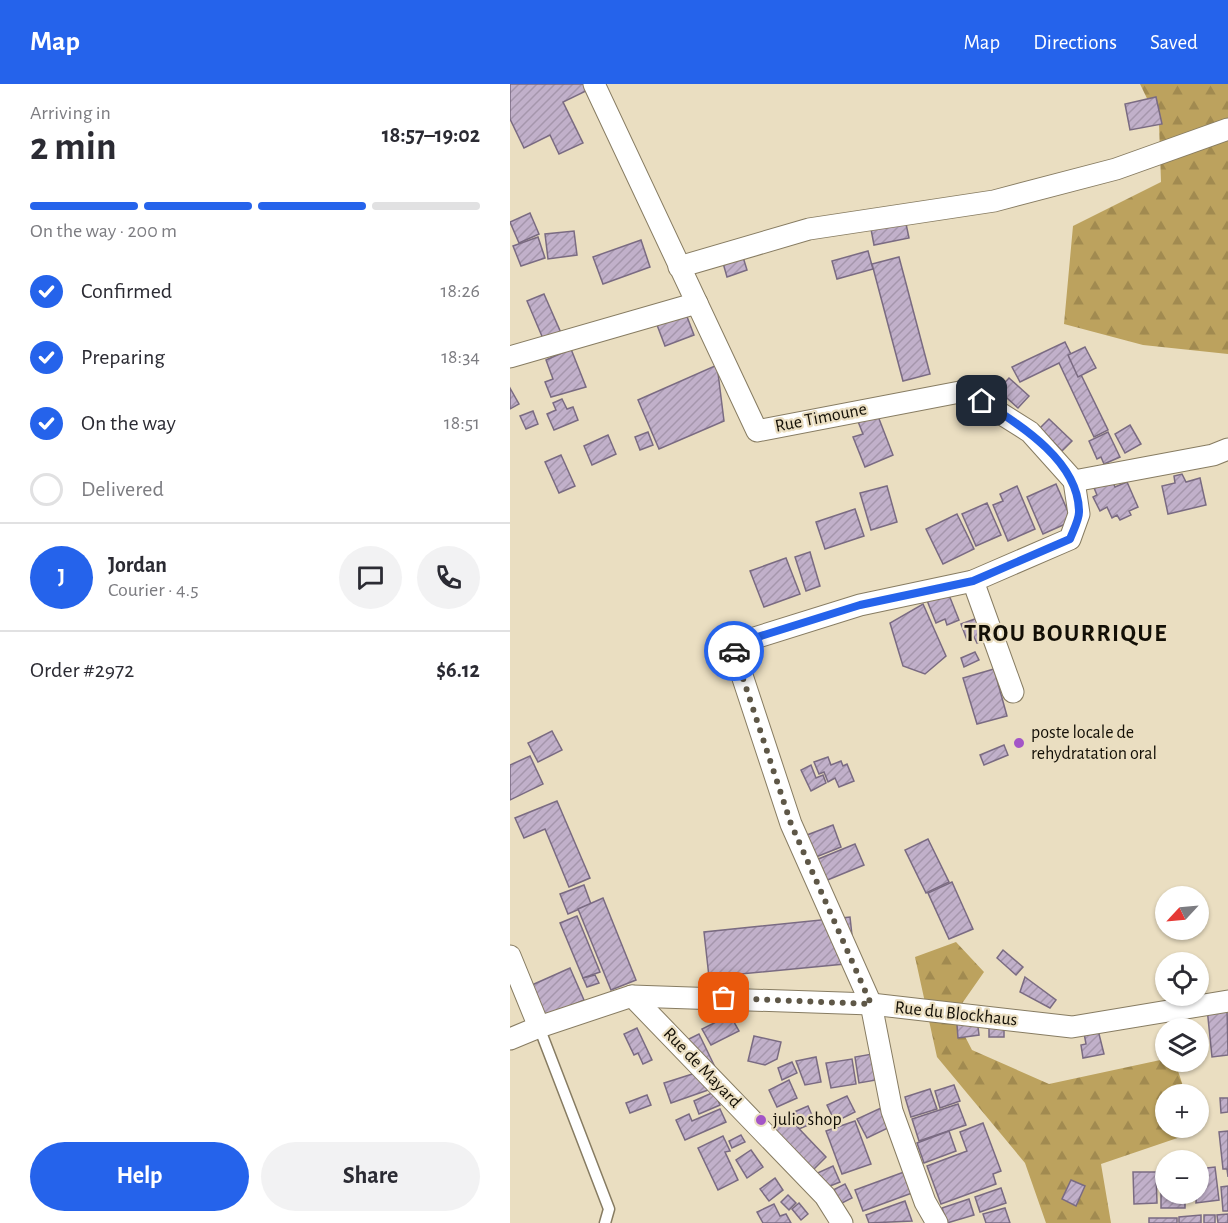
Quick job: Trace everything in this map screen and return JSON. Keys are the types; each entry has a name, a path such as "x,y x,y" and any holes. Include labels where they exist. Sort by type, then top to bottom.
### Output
{"street":[{"name":"Rue Timoune","path":"594,84 757,430 965,391 1030,432 1074,481"},
{"path":"679,267 809,229 994,201 1116,169 1228,129"},
{"path":"510,357 697,303"},
{"path":"937,1223 921,1192 892,1111 871,1004 791,824 732,645 860,605 973,581 1070,539 1079,514 1074,481 1213,455 1228,448"},
{"path":"973,581 1013,692"},
{"path":"510,957 540,1027"},
{"name":"Rue du Blockhaus","path":"510,1040 540,1027 632,996 871,1004 1072,1027 1228,1001"},
{"name":"Rue de Mayard","path":"632,996 825,1196 842,1223"}],"lane":[{"path":"540,1027 609,1209 605,1223"}],"green space":[{"path":"1140,84 1228,84 1228,354 1143,345 1064,324 1073,226 1161,182 1159,123"},
{"path":"956,942 984,972 954,1015 972,1050 1049,1084 1155,1061 1155,1072 1178,1072 1182,1084 1155,1084 1155,1138 1177,1138 1101,1164 1111,1223 1046,1223 1025,1163 937,1057 915,957"}],"building":[{"path":"510,84 587,84 590,89 563,102 583,143 559,154 550,135 524,148 510,119"},
{"path":"1156,97 1162,124 1130,130 1125,104"},
{"path":"902,205 909,238 874,245 868,213"},
{"path":"530,213 539,234 519,243 510,222"},
{"path":"574,231 577,255 548,259 545,234"},
{"path":"538,237 545,258 521,266 513,246"},
{"path":"641,240 650,267 603,284 593,257"},
{"path":"868,251 873,269 837,279 832,261"},
{"path":"743,257 747,270 727,277 723,263"},
{"path":"899,257 930,374 903,381 872,264"},
{"path":"544,294 561,333 544,341 527,301"},
{"path":"686,314 694,335 665,346 657,325"},
{"path":"1065,342 1108,430 1094,437 1059,363 1020,382 1012,367"},
{"path":"1085,347 1096,368 1078,377 1068,355"},
{"path":"571,349 586,387 551,397 545,382 553,379 546,360"},
{"path":"717,365 724,421 659,449 638,400"},
{"path":"1009,378 1029,396 1018,408 998,390"},
{"path":"510,388 519,404 510,409"},
{"path":"562,399 567,409 573,407 578,420 554,430 547,414 556,410 553,403"},
{"path":"533,411 538,424 526,429 520,416"},
{"path":"876,411 893,455 865,467 853,437 863,434 857,419"},
{"path":"1049,419 1072,441 1062,451 1040,428"},
{"path":"1130,425 1141,444 1125,453 1115,434"},
{"path":"648,432 653,445 640,450 635,437"},
{"path":"1108,432 1120,457 1104,464 1101,457 1097,459 1089,441"},
{"path":"608,435 616,454 592,465 584,446"},
{"path":"561,455 575,486 559,493 545,462"},
{"path":"1182,474 1186,482 1200,478 1206,505 1168,514 1162,486 1175,483 1174,476"},
{"path":"1112,480 1115,487 1127,482 1138,507 1129,511 1131,515 1120,520 1117,515 1112,518 1107,507 1100,511 1093,497 1097,495 1094,488"},
{"path":"1056,484 1072,521 1043,534 1027,497"},
{"path":"887,486 897,522 871,530 860,493"},
{"path":"1017,486 1035,529 1008,541 993,505 1003,501 1000,494"},
{"path":"987,503 1001,535 976,546 962,514"},
{"path":"855,509 864,536 825,549 816,522"},
{"path":"957,514 974,549 943,564 926,529"},
{"path":"810,552 820,586 806,591 795,557"},
{"path":"786,558 800,594 764,607 750,571"},
{"path":"947,590 959,620 947,625 945,619 936,623 926,598"},
{"path":"923,604 946,656 925,674 903,666 890,623"},
{"path":"983,616 991,637 977,643 974,637 967,640 961,624"},
{"path":"975,652 979,660 964,667 961,658"},
{"path":"994,669 1007,716 977,724 963,678"},
{"path":"552,731 562,750 538,762 528,743"},
{"path":"1004,745 1008,755 984,765 980,755"},
{"path":"530,756 543,784 510,800 510,765"},
{"path":"828,757 831,765 841,761 843,766 847,764 854,781 839,787 835,778 828,782 824,772 819,774 814,762"},
{"path":"811,765 816,778 823,775 826,783 811,791 801,770"},
{"path":"557,801 590,878 569,887 545,829 524,838 515,818"},
{"path":"833,825 841,847 816,857 807,835"},
{"path":"928,839 949,882 926,893 905,850"},
{"path":"855,844 864,865 825,881 816,860"},
{"path":"952,882 973,929 949,939 928,893"},
{"path":"584,885 591,904 568,914 560,894"},
{"path":"603,898 636,980 611,990 578,909"},
{"path":"577,916 600,972 583,978 560,923"},
{"path":"850,917 855,963 709,977 704,932"},
{"path":"1003,950 1023,967 1016,975 997,958"},
{"path":"570,968 584,1000 546,1017 532,985"},
{"path":"595,975 599,983 587,987 583,978"},
{"path":"1025,977 1056,1000 1050,1008 1020,992"},
{"path":"1227,1006 1228,1055 1212,1057 1207,1008"},
{"path":"976,1010 979,1035 958,1038 956,1012"},
{"path":"730,1015 739,1031 711,1045 702,1029"},
{"path":"989,1015 1004,1015 1004,1037 989,1037"},
{"path":"637,1028 652,1060 643,1064 638,1053 634,1055 624,1034"},
{"path":"1098,1030 1104,1054 1083,1058 1081,1045 1086,1044 1084,1033"},
{"path":"699,1034 715,1067 683,1042"},
{"path":"754,1036 781,1042 777,1059 765,1065 748,1061"},
{"path":"878,1053 882,1079 859,1083 855,1057"},
{"path":"816,1057 821,1082 805,1085 796,1061"},
{"path":"852,1059 856,1084 831,1088 826,1063"},
{"path":"792,1062 797,1073 782,1080 778,1068"},
{"path":"705,1070 711,1089 671,1103 664,1083"},
{"path":"789,1080 797,1098 777,1107 769,1090"},
{"path":"954,1085 960,1101 940,1108 935,1091"},
{"path":"930,1089 937,1109 911,1117 905,1097"},
{"path":"714,1092 720,1105 699,1114 694,1101"},
{"path":"647,1095 651,1105 630,1113 626,1103"},
{"path":"847,1096 855,1112 835,1122 827,1105"},
{"path":"1220,1098 1228,1098 1228,1112 1221,1113"},
{"path":"958,1104 966,1125 919,1141 912,1119"},
{"path":"808,1106 815,1122 799,1129 792,1113"},
{"path":"881,1108 890,1127 867,1138 857,1119"},
{"path":"720,1109 726,1122 685,1140 676,1120 689,1114 692,1121"},
{"path":"786,1115 826,1157 809,1174 769,1132"},
{"path":"855,1121 871,1164 842,1174 826,1131"},
{"path":"983,1123 1001,1171 993,1174 996,1184 941,1204 927,1166 967,1151 960,1132"},
{"path":"949,1131 956,1151 924,1163 917,1143"},
{"path":"1228,1131 1228,1177 1227,1169 1223,1169 1219,1132"},
{"path":"741,1135 745,1142 732,1148 729,1141"},
{"path":"723,1136 730,1151 725,1152 738,1180 718,1190 698,1148"},
{"path":"751,1150 763,1167 747,1178 736,1160"},
{"path":"833,1166 840,1182 820,1190 813,1175"},
{"path":"1215,1167 1219,1200 1209,1201 1209,1168"},
{"path":"904,1172 912,1193 863,1211 855,1190"},
{"path":"1133,1172 1155,1172 1155,1203 1134,1204"},
{"path":"775,1178 783,1190 769,1201 760,1189"},
{"path":"1071,1180 1085,1186 1076,1206 1062,1199"},
{"path":"845,1184 852,1198 840,1204 833,1190"},
{"path":"1228,1186 1228,1211 1223,1211 1221,1187"},
{"path":"1001,1188 1006,1203 980,1212 975,1197"},
{"path":"788,1195 796,1203 789,1210 781,1202"},
{"path":"969,1199 974,1215 947,1223 942,1208"},
{"path":"905,1201 912,1221 869,1223 866,1215"},
{"path":"799,1203 808,1214 801,1220 792,1209"},
{"path":"774,1204 780,1216 786,1214 791,1223 763,1223 757,1212"},
{"path":"1161,1204 1185,1204 1185,1208 1161,1208"},
{"path":"1005,1208 1010,1223 986,1223 983,1214"},
{"path":"1228,1214 1228,1223 1218,1223 1217,1215"},
{"path":"1201,1215 1201,1223 1179,1223 1179,1217"},
{"path":"1204,1215 1215,1215 1215,1223 1204,1223"},
{"path":"1149,1218 1177,1218 1177,1223 1149,1223"}],"way so far":[{"path":"724,998 871,1004 791,824 734,651"}],"place":[{"name":"poste locale de rehydratation oral","path":"1019,743"},
{"name":"julio shop","path":"761,1120"}],"district":[{"name":"TROU BOURRIQUE","path":"1066,634"}],"route":[{"path":"734,651 732,645 860,605 973,581 1070,539 1079,514 1074,481 1030,432 982,401"}]}
